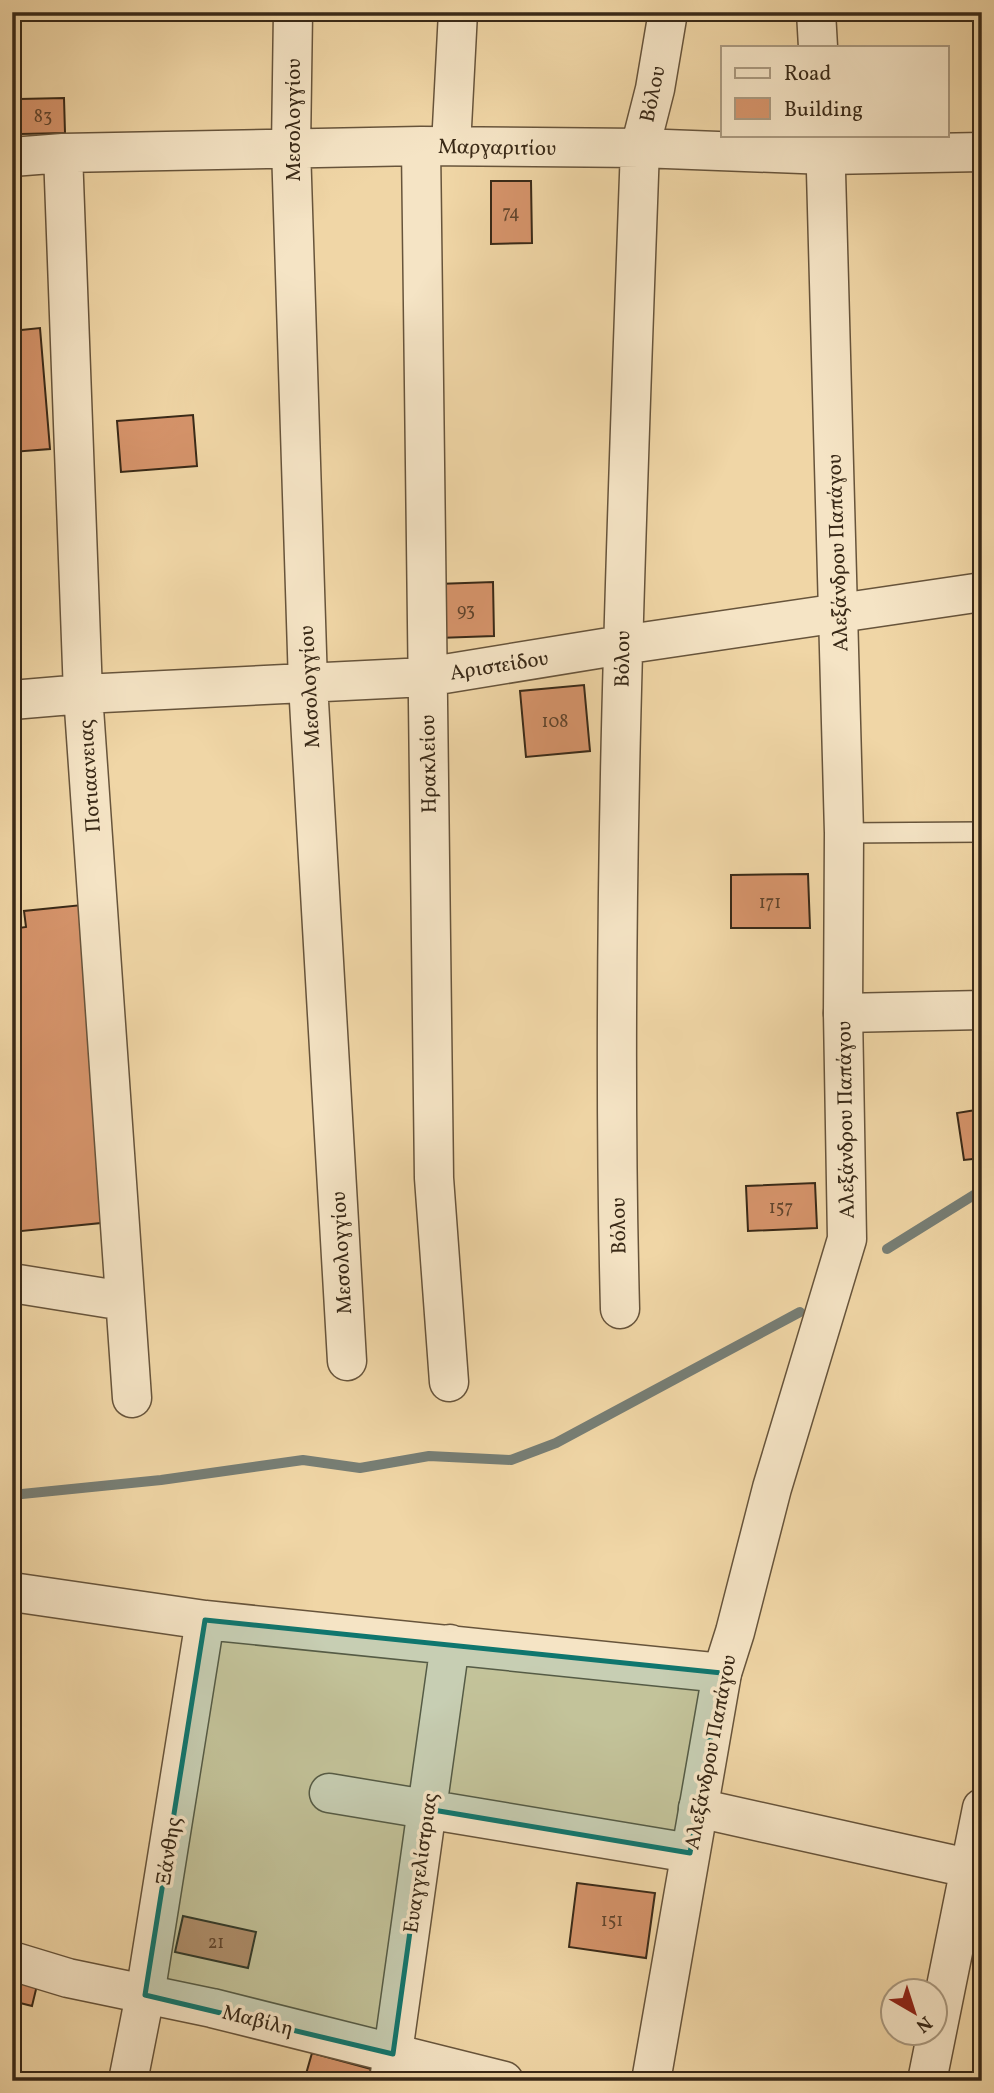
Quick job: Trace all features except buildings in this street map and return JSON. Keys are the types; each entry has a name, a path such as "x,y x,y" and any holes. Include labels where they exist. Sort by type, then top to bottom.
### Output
{"street":[{"name":"Μεσολογγίου","path":"293,12 291,147 308,684 347,1361"},
{"name":"Ηρακλείου","path":"449,1382 434,1178 426,677 436,146 458,12"},
{"name":"Βόλου","path":"620,1309 616,1148 622,645 640,148 655,89 668,12"},
{"path":"816,12 818,46"},
{"name":"Μαργαριτίου","path":"12,158 63,153 436,146 640,148 826,145 982,152"},
{"name":"Αλεξάνδρου Παπάγου","path":"651,2081 722,1673 735,1633 772,1488 847,1239 843,1013 844,833 826,145"},
{"name":"Ποτιαανειας","path":"63,153 83,694 132,1398"},
{"name":"Αριστείδου","path":"12,700 426,677 982,592"},
{"path":"843,1013 982,1010"},
{"path":"12,1283 124,1301"},
{"path":"12,1592 205,1620 722,1673"},
{"name":"Ξάνθης","path":"128,2081 145,1995 205,1620"},
{"name":"Ευαγγελίστριας","path":"391,2067 450,1644"},
{"path":"329,1793 690,1853"},
{"path":"698,1808 968,1868"},
{"path":"927,2081 982,1808"},
{"name":"Μαβίλη","path":"12,1961 68,1978 212,2008 391,2067 504,2081"}],"lane":[{"path":"844,833 982,832"}],"highlighted area":[{"path":"205,1620 722,1673 690,1853 427,1809 393,2054 145,1995"}],"waterway":[{"path":"887,1249 982,1190"},
{"path":"12,1495 161,1480 303,1460 360,1468 429,1456 511,1460 556,1443 800,1312"}]}
